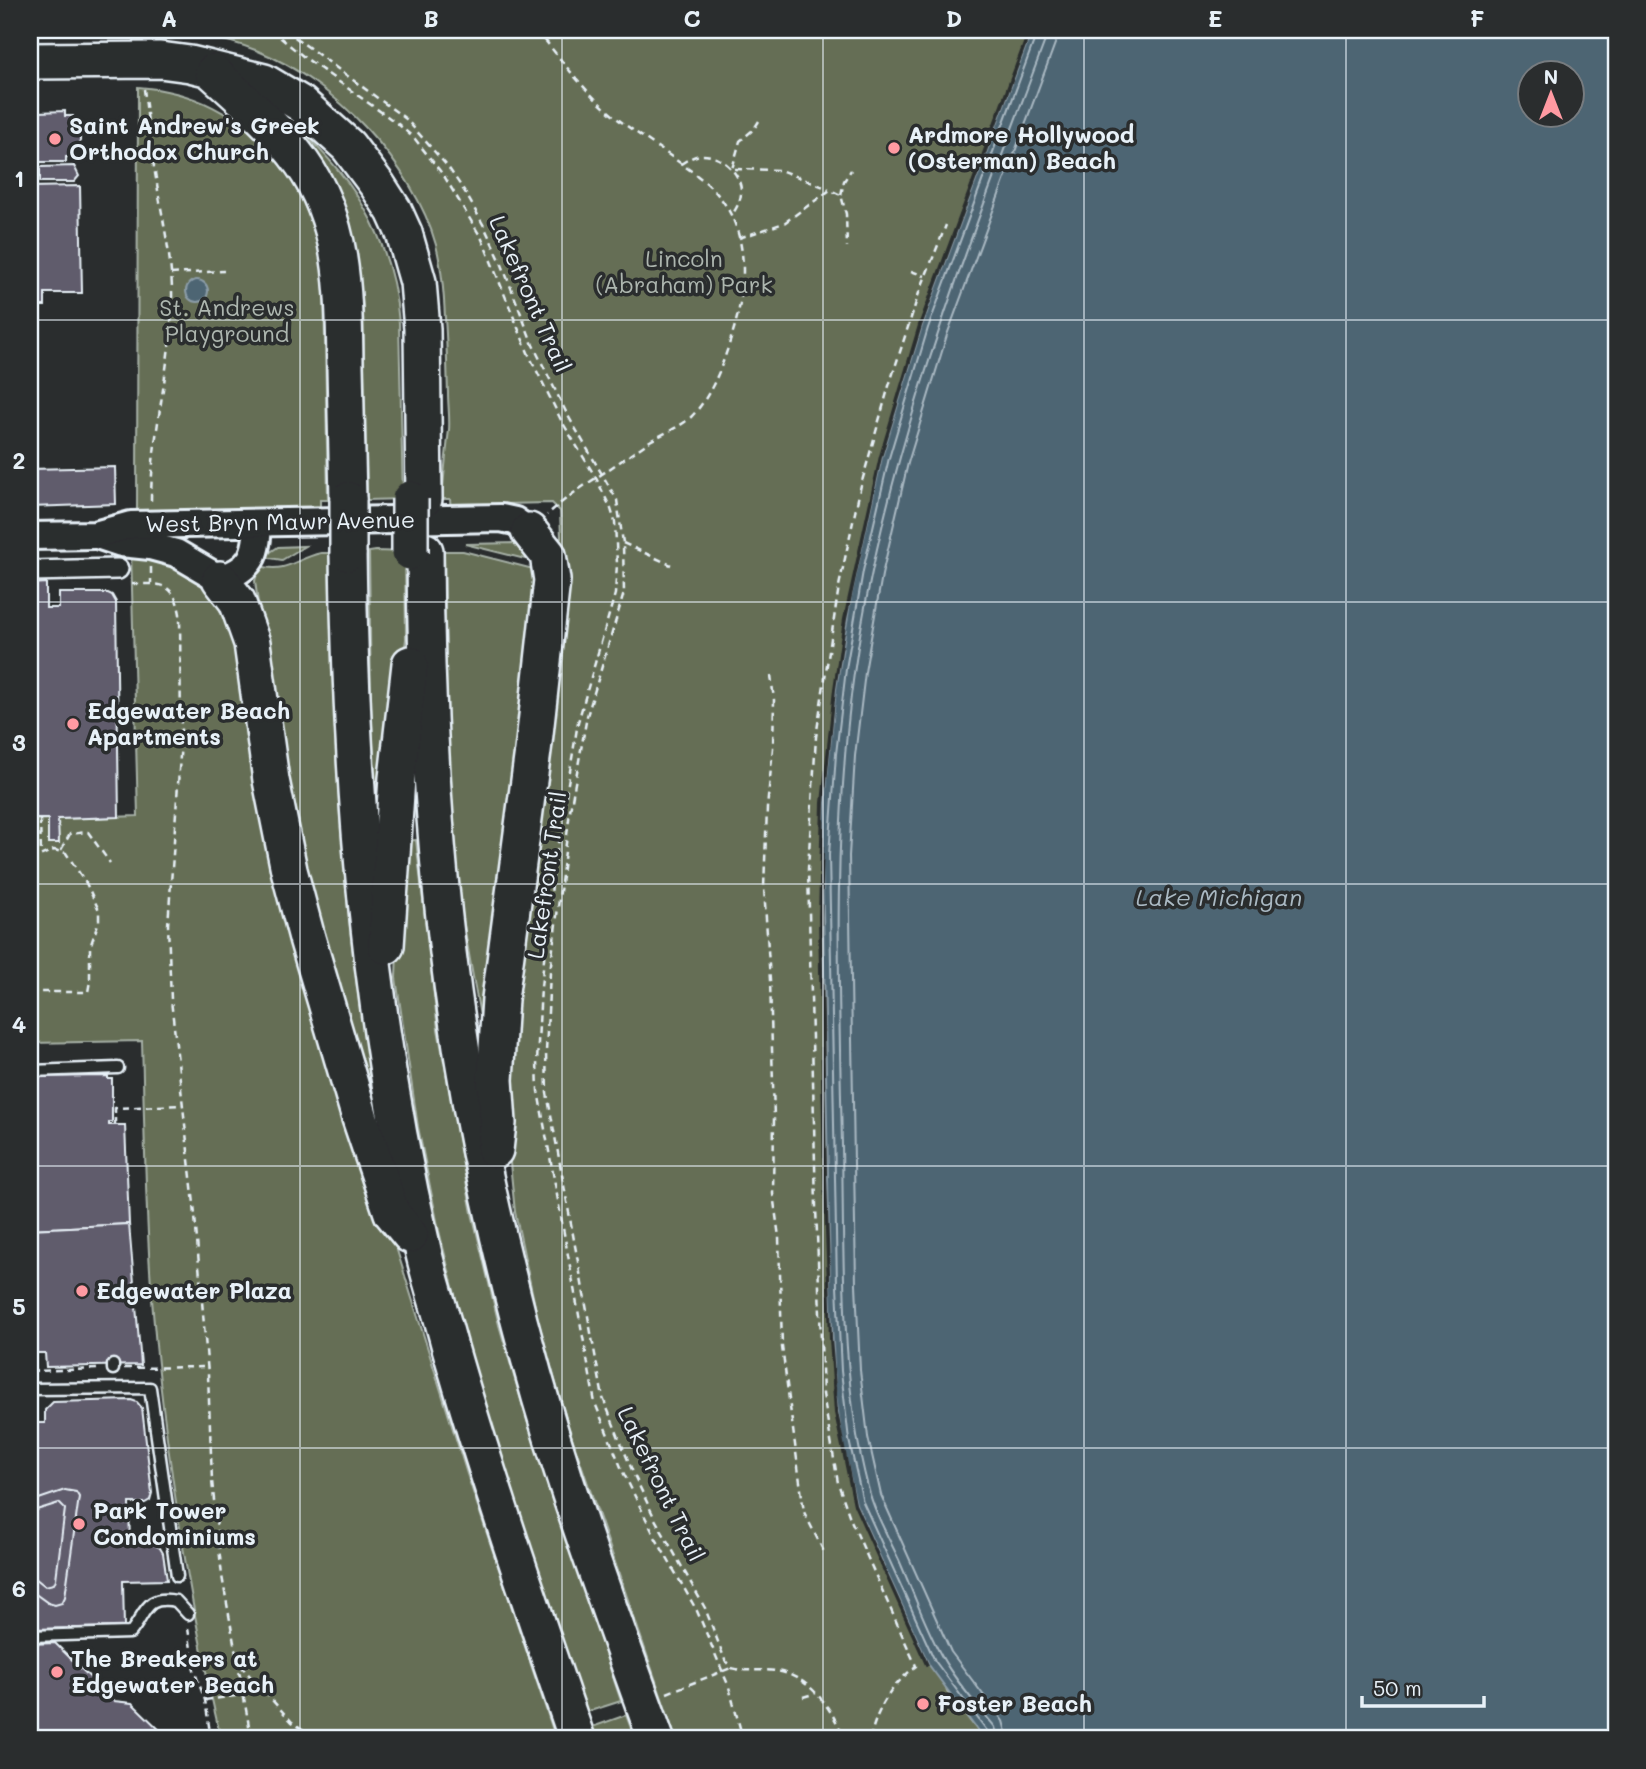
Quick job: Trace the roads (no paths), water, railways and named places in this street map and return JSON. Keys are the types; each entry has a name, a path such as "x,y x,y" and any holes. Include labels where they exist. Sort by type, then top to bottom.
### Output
{"highway":[{"path":"30,61 160,60 190,64 264,82 301,104 348,146 378,186 404,233 418,282 422,329 417,551 411,657 397,778 381,1024"},
{"path":"210,69 252,107 290,147 320,192 331,220 340,258 344,302 351,719 359,840 381,1024 423,1252 561,1737"},
{"path":"489,1195 498,1123 495,1080 500,999 540,701 552,580 548,555 529,531"},
{"path":"417,551 436,839 449,958 489,1195 516,1305 565,1479 656,1739"},
{"path":"220,579 237,601 248,627 271,780 289,870 360,1118 393,1213 423,1252"}],"main road":[{"name":"West Bryn Mawr Avenue","path":"30,536 95,535 131,525 501,518 515,521 529,531"},
{"path":"95,535 121,544 142,545 176,553 220,579 243,570 250,561 257,543 258,523"}],"street":[{"path":"30,571 118,569"}],"lane":[{"path":"30,1071 118,1068"},
{"path":"30,1389 150,1388 177,1576"},
{"path":"30,1636 130,1633 144,1610 151,1603 163,1600 176,1601 188,1614"}],"water":[{"name":"Lake Michigan","path":"1032,30 1616,30 1616,1739 984,1739 929,1665 856,1504 842,1441 835,1389 830,1286 822,855 836,689 851,597 882,457 922,326"},
{"path":"197,280 205,283 208,291 205,299 197,302 189,299 186,291 189,283"}],"place":[{"name":"Saint Andrew's Greek Orthodox Church","path":"55,139"},
{"name":"Ardmore Hollywood (Osterman) Beach","path":"894,148"},
{"name":"Edgewater Beach Apartments","path":"73,724"},
{"name":"Edgewater Plaza","path":"82,1291"},
{"name":"Park Tower Condominiums","path":"79,1524"},
{"name":"The Breakers at Edgewater Beach","path":"57,1672"},
{"name":"Foster Beach","path":"923,1704"}],"park label":[{"name":"Lincoln (Abraham) Park","path":"684,272"},
{"name":"St. Andrews Playground","path":"227,321"}]}
